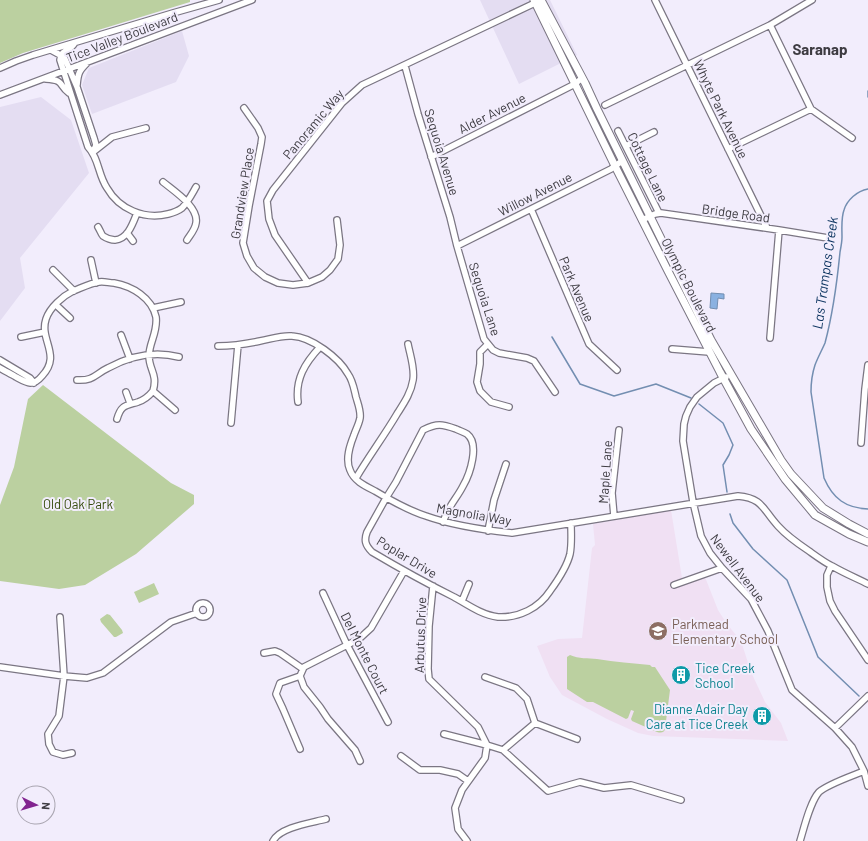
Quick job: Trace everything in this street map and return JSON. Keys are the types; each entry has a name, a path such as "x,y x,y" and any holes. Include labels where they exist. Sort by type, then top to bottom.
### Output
{"main road":[{"name":"Olympic Boulevard","path":"537,1 582,78 711,340 781,460 791,474 823,508 868,534"},
{"name":"Olympic Boulevard","path":"537,1 615,166 709,352 751,429 784,479 815,515 849,534 868,542"}],"street":[{"name":"Tice Valley Boulevard","path":"0,68 76,42 173,12 219,0"},
{"name":"Tice Valley Boulevard","path":"0,95 252,0"},
{"name":"Whyte Park Avenue","path":"655,0 767,228"},
{"path":"605,105 770,24 812,0"},
{"name":"Panoramic Way","path":"308,283 274,236 269,219 267,201 273,190 343,102 362,86 537,1"},
{"path":"770,24 810,109 852,138"},
{"path":"76,42 64,51 60,60 77,87 96,145 93,152"},
{"path":"51,50 61,55"},
{"path":"77,87 79,71 89,62"},
{"name":"Sequoia Avenue","path":"405,66 450,217 457,246"},
{"path":"66,70 70,94 88,147 93,152 102,180 114,198 125,207 137,213 151,216 162,215 171,213 181,208 196,188"},
{"name":"Alder Avenue","path":"431,156 575,84 582,78"},
{"path":"42,79 57,80 70,94"},
{"name":"Grandview Place","path":"244,108 258,128 262,137 243,243 247,256 254,268 265,277 278,283 293,285 308,283 322,277 330,270 338,259 340,245 337,220"},
{"path":"728,149 810,109"},
{"path":"93,152 112,137 146,128"},
{"name":"Cottage Lane","path":"618,131 659,213"},
{"path":"626,146 654,132"},
{"name":"Willow Avenue","path":"457,246 615,166 622,161"},
{"path":"163,182 187,201 195,215 196,222 187,240"},
{"name":"Park Avenue","path":"530,209 589,344 617,370"},
{"path":"98,227 104,236 112,240 119,239 127,233 137,213"},
{"name":"Bridge Road","path":"642,220 659,213 828,238"},
{"path":"770,338 775,279 771,276 777,230"},
{"path":"127,233 133,241"},
{"name":"Sequoia Lane","path":"457,246 484,339 493,350 499,353 527,358 534,361 555,392"},
{"path":"91,260 96,283"},
{"path":"53,270 74,291"},
{"path":"0,368 27,383 37,382 44,375 50,363 50,348 45,332 46,319 56,305 74,291 100,282 120,284 131,288 143,296 153,308 156,318 156,328 149,354 150,364 155,379 155,386 153,391 146,398 123,407 117,419"},
{"path":"153,308 181,302"},
{"path":"56,305 70,318"},
{"path":"21,337 45,332"},
{"path":"120,335 130,359"},
{"name":"Magnolia Way","path":"218,346 238,345 279,336 293,336 306,339 333,357 349,374 360,410 359,422 353,436 349,452 348,462 350,471 362,484 386,498 425,516 443,522 512,534 693,502 738,496 757,500 790,539 831,566 868,584"},
{"path":"356,478 408,397 413,380 408,344"},
{"path":"488,344 480,352 480,364 476,382 480,391 491,402 509,407"},
{"path":"231,423 238,345"},
{"path":"298,402 297,389 301,373 312,355 320,347"},
{"path":"672,349 709,352"},
{"path":"77,380 90,379 108,368 130,359 149,354 167,354 178,357"},
{"path":"0,360 30,378 34,383"},
{"path":"861,443 868,365"},
{"name":"Newell Avenue","path":"731,374 714,383 697,397 690,407 684,424 683,441 693,502 701,536 710,553 751,599 768,631 792,690 835,728 852,748 864,770 868,786"},
{"path":"153,391 175,410"},
{"path":"126,392 130,403"},
{"name":"Poplar Drive","path":"443,522 464,486 469,474 474,448 472,439 467,433 440,424 432,425 423,430 396,482 366,532 365,543 372,552 481,613 498,617 514,616 537,606 545,599 554,586 567,564 570,554 571,524"},
{"name":"Maple Lane","path":"614,516 612,493 619,430"},
{"path":"488,531 494,500 506,464"},
{"path":"831,566 827,576 827,587 830,601 835,611 868,660"},
{"path":"674,585 722,568"},
{"path":"360,761 355,750 328,719 304,687 300,676 304,667 365,635 371,628 404,570"},
{"path":"462,602 469,584"},
{"name":"Arbutus Drive","path":"434,586 429,626 429,679 478,727 487,745"},
{"name":"Del Monte Court","path":"323,594 347,645 388,722"},
{"path":"0,667 87,678 103,673 171,622 197,613"},
{"path":"60,617 64,676 59,716 48,734 48,744 53,752 63,755 72,753"},
{"path":"264,652 274,651 303,669"},
{"path":"300,676 280,683 276,694 300,749"},
{"path":"485,677 516,688 527,699 535,723"},
{"path":"835,728 868,696"},
{"path":"503,750 535,723"},
{"path":"535,723 577,739"},
{"path":"444,734 503,750 548,791 580,782 604,788 631,785 681,800"},
{"path":"468,841 458,829 455,808 462,790 484,758 487,745"},
{"path":"401,756 420,770 440,770 458,774 468,781"},
{"path":"800,841 813,802 819,793 828,786 864,770"},
{"path":"273,841 273,839 281,832 326,819"}],"shaded area":[{"path":"480,0 550,0 577,55 519,84"},
{"path":"182,31 189,56 176,82 92,114 82,85 89,68"},
{"path":"41,97 71,120 89,173 20,258 25,288 0,321 0,107"},
{"name":"Parkmead Elementary School","path":"671,510 683,584 705,577 718,610 741,641 751,672 765,702 781,723 788,741 653,736 638,733 607,719 562,695 550,677 537,646 558,639 582,638 592,548 595,545 593,524"}],"green space":[{"path":"0,0 190,0 190,2 23,53 0,63"},
{"name":"Old Oak Park","path":"43,385 171,483 194,495 194,504 136,554 85,585 59,589 0,581 0,505 14,467 28,399"},
{"path":"154,583 159,594 139,603 134,592"},
{"path":"107,614 110,615 123,633 114,637 101,622 100,619"},
{"path":"570,655 580,658 650,665 655,667 670,690 664,731 661,733 657,732 632,721 631,719 634,711 631,710 628,718 626,719 593,702 587,702 567,689 567,657"}],"water":[{"path":"711,293 724,294 724,299 718,298 717,309 710,308"}],"waterway":[{"name":"Las Trampas Creek","path":"868,91 868,97"},
{"name":"Las Trampas Creek","path":"868,189 853,196 845,206 842,223 842,243 828,332 825,343 816,362 811,381 811,392 824,478 832,492 841,501 853,507 868,509"},
{"path":"552,337 580,384 614,396 656,384 691,398"},
{"path":"699,404 723,423 733,445 723,465 727,492"},
{"path":"730,514 733,523 753,549 787,580 818,657 859,696"}],"place":[{"name":"Parkmead Elementary School","path":"658,631"},
{"name":"Tice Creek School","path":"681,675"},
{"name":"Dianne Adair Day Care at Tice Creek","path":"762,716"}],"district":[{"name":"Saranap","path":"820,50"}]}
